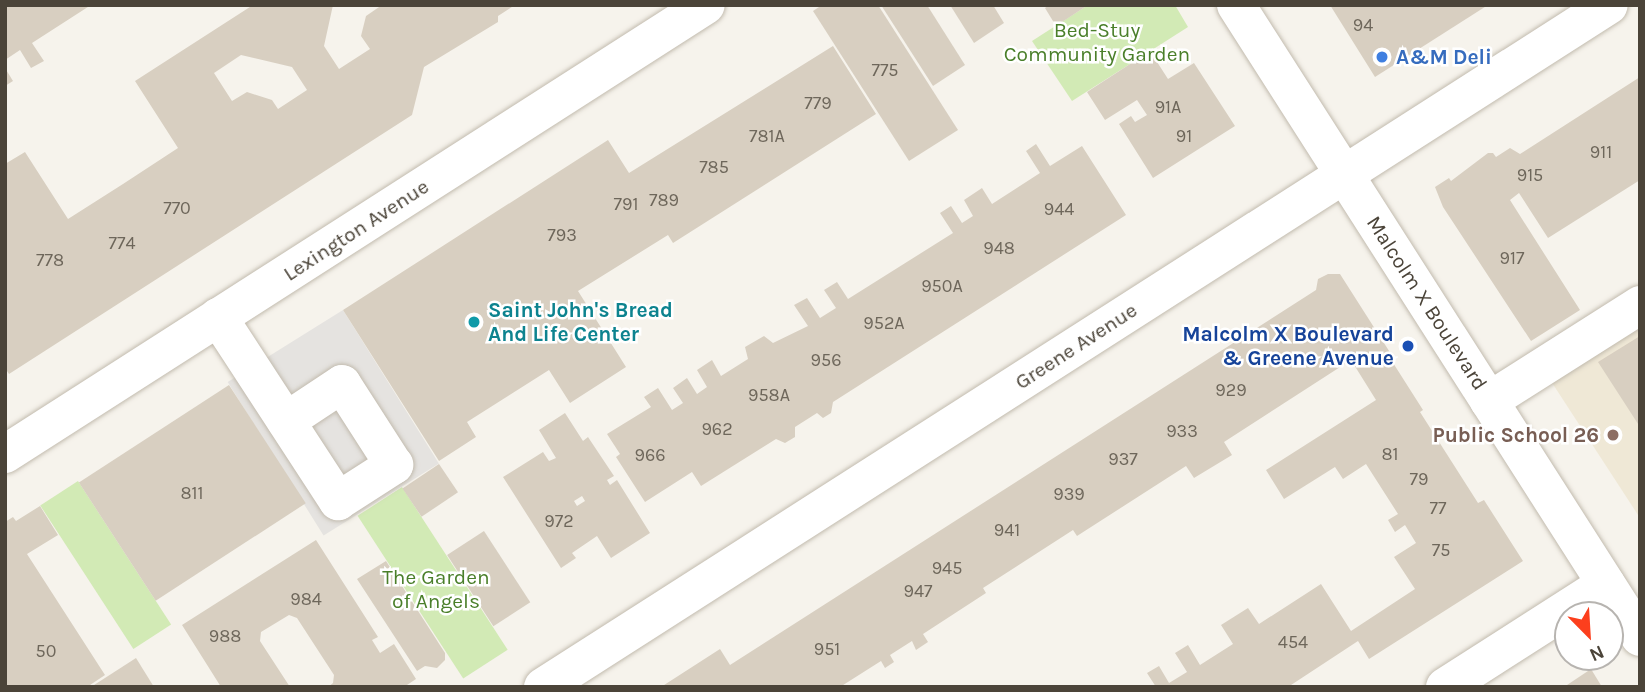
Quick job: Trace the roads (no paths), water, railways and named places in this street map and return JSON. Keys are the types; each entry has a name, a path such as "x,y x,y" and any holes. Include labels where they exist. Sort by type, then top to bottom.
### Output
{"street":[{"name":"Lexington Avenue","path":"5,454 706,5"},
{"name":"Malcolm X Boulevard","path":"1236,5 1640,637"},
{"name":"Greene Avenue","path":"543,687 1609,5"},
{"path":"1489,401 1640,304"},
{"path":"218,317 286,421"},
{"path":"1445,687 1606,584"}],"place":[{"name":"A&M Deli","path":"1382,57"},
{"name":"Saint John's Bread And Life Center","path":"474,322"},
{"name":"Malcolm X Boulevard & Greene Avenue","path":"1408,346"},
{"name":"Public School 26","path":"1613,435"}],"park label":[{"name":"Bed-Stuy Community Garden","path":"1097,42"},
{"name":"The Garden of Angels","path":"436,589"}]}
